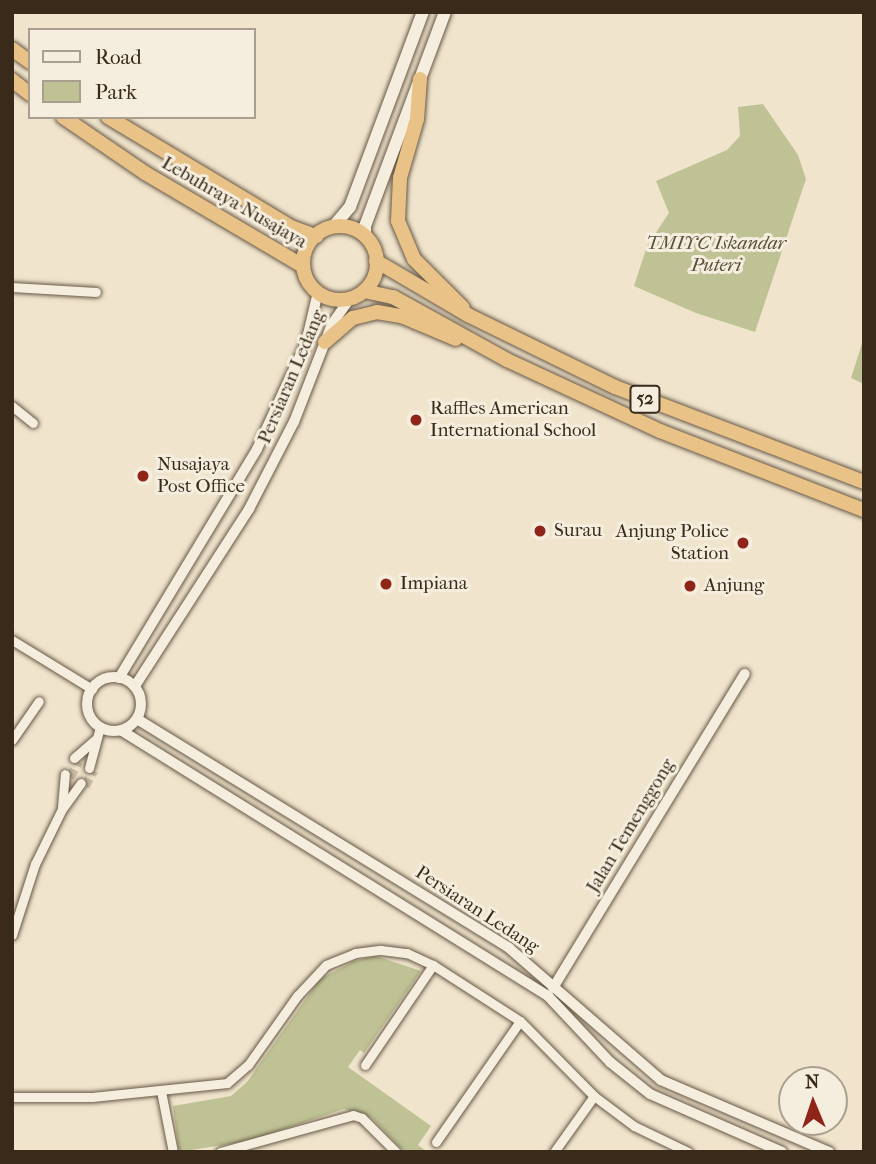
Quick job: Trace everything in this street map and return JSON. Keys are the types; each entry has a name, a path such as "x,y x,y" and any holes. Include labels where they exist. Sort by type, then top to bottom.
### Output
{"highway":[{"path":"12,48 28,60"},
{"path":"420,79 417,119 398,189 398,221 414,259 468,315"},
{"path":"12,80 28,92"},
{"name":"Lebuhraya Nusajaya","path":"66,119 145,173 303,266"},
{"path":"111,119 291,227 316,236"},
{"path":"333,227 348,227 365,237 376,261 374,275 357,294 332,299 318,292 303,266 305,251 316,236 333,227"},
{"name":"52","path":"376,261 468,315 615,387 864,482"},
{"name":"52","path":"357,294 393,297 474,341 660,430 864,510"},
{"path":"325,342 347,321 377,312 474,341"}],"main road":[{"path":"333,227 350,207 424,12"},
{"path":"365,237 377,192 444,12"}],"street":[{"path":"12,287 96,292"},
{"name":"Persiaran Ledang","path":"119,678 257,449 306,343 318,292"},
{"name":"Persiaran Ledang","path":"135,686 255,499 294,422 325,342 357,294"},
{"path":"12,406 33,423"},
{"path":"12,640 92,689"},
{"name":"Jalan Temenggong","path":"548,996 744,674"},
{"path":"119,678 135,686 142,702 137,719 122,731 100,727 88,710 92,689 104,680 119,678"},
{"path":"12,740 39,701"},
{"name":"Persiaran Ledang","path":"137,719 509,948 555,984 661,1080 829,1152"},
{"path":"92,769 100,727"},
{"name":"Persiaran Ledang","path":"122,731 548,996 610,1062 650,1094 782,1152"},
{"path":"76,760 96,739"},
{"path":"62,809 67,775"},
{"path":"12,935 35,864 62,809 83,784"},
{"path":"12,1097 161,1091 227,1083 238,1076 326,965 355,953 381,950 407,953 433,965 520,1021 594,1096 634,1126 674,1149 688,1152"},
{"path":"365,1065 433,965"},
{"path":"436,1142 520,1021"},
{"path":"161,1091 173,1152"},
{"path":"554,1152 594,1096"},
{"path":"220,1152 353,1115 396,1152"}],"green space":[{"name":"TMIYC Iskandar Puteri","path":"763,104 798,155 806,179 755,332 696,313 634,286 647,246 669,213 656,181 727,150 740,136 738,107"},
{"path":"864,337 864,384 851,378"},
{"path":"376,956 421,971 364,1053 360,1050 348,1067 431,1126 418,1145 427,1152 405,1152 371,1117 344,1109 248,1141 179,1152 173,1106 231,1096 247,1082 320,979 354,961"}],"tunnel":[{"path":"70,777 79,761"},
{"path":"85,786 94,770"}],"place":[{"name":"Raffles American International School","path":"416,420"},
{"name":"Nusajaya Post Office","path":"143,476"},
{"name":"Surau","path":"540,531"},
{"name":"Anjung Police Station","path":"743,543"},
{"name":"Impiana","path":"386,584"},
{"name":"Anjung","path":"690,586"}]}
